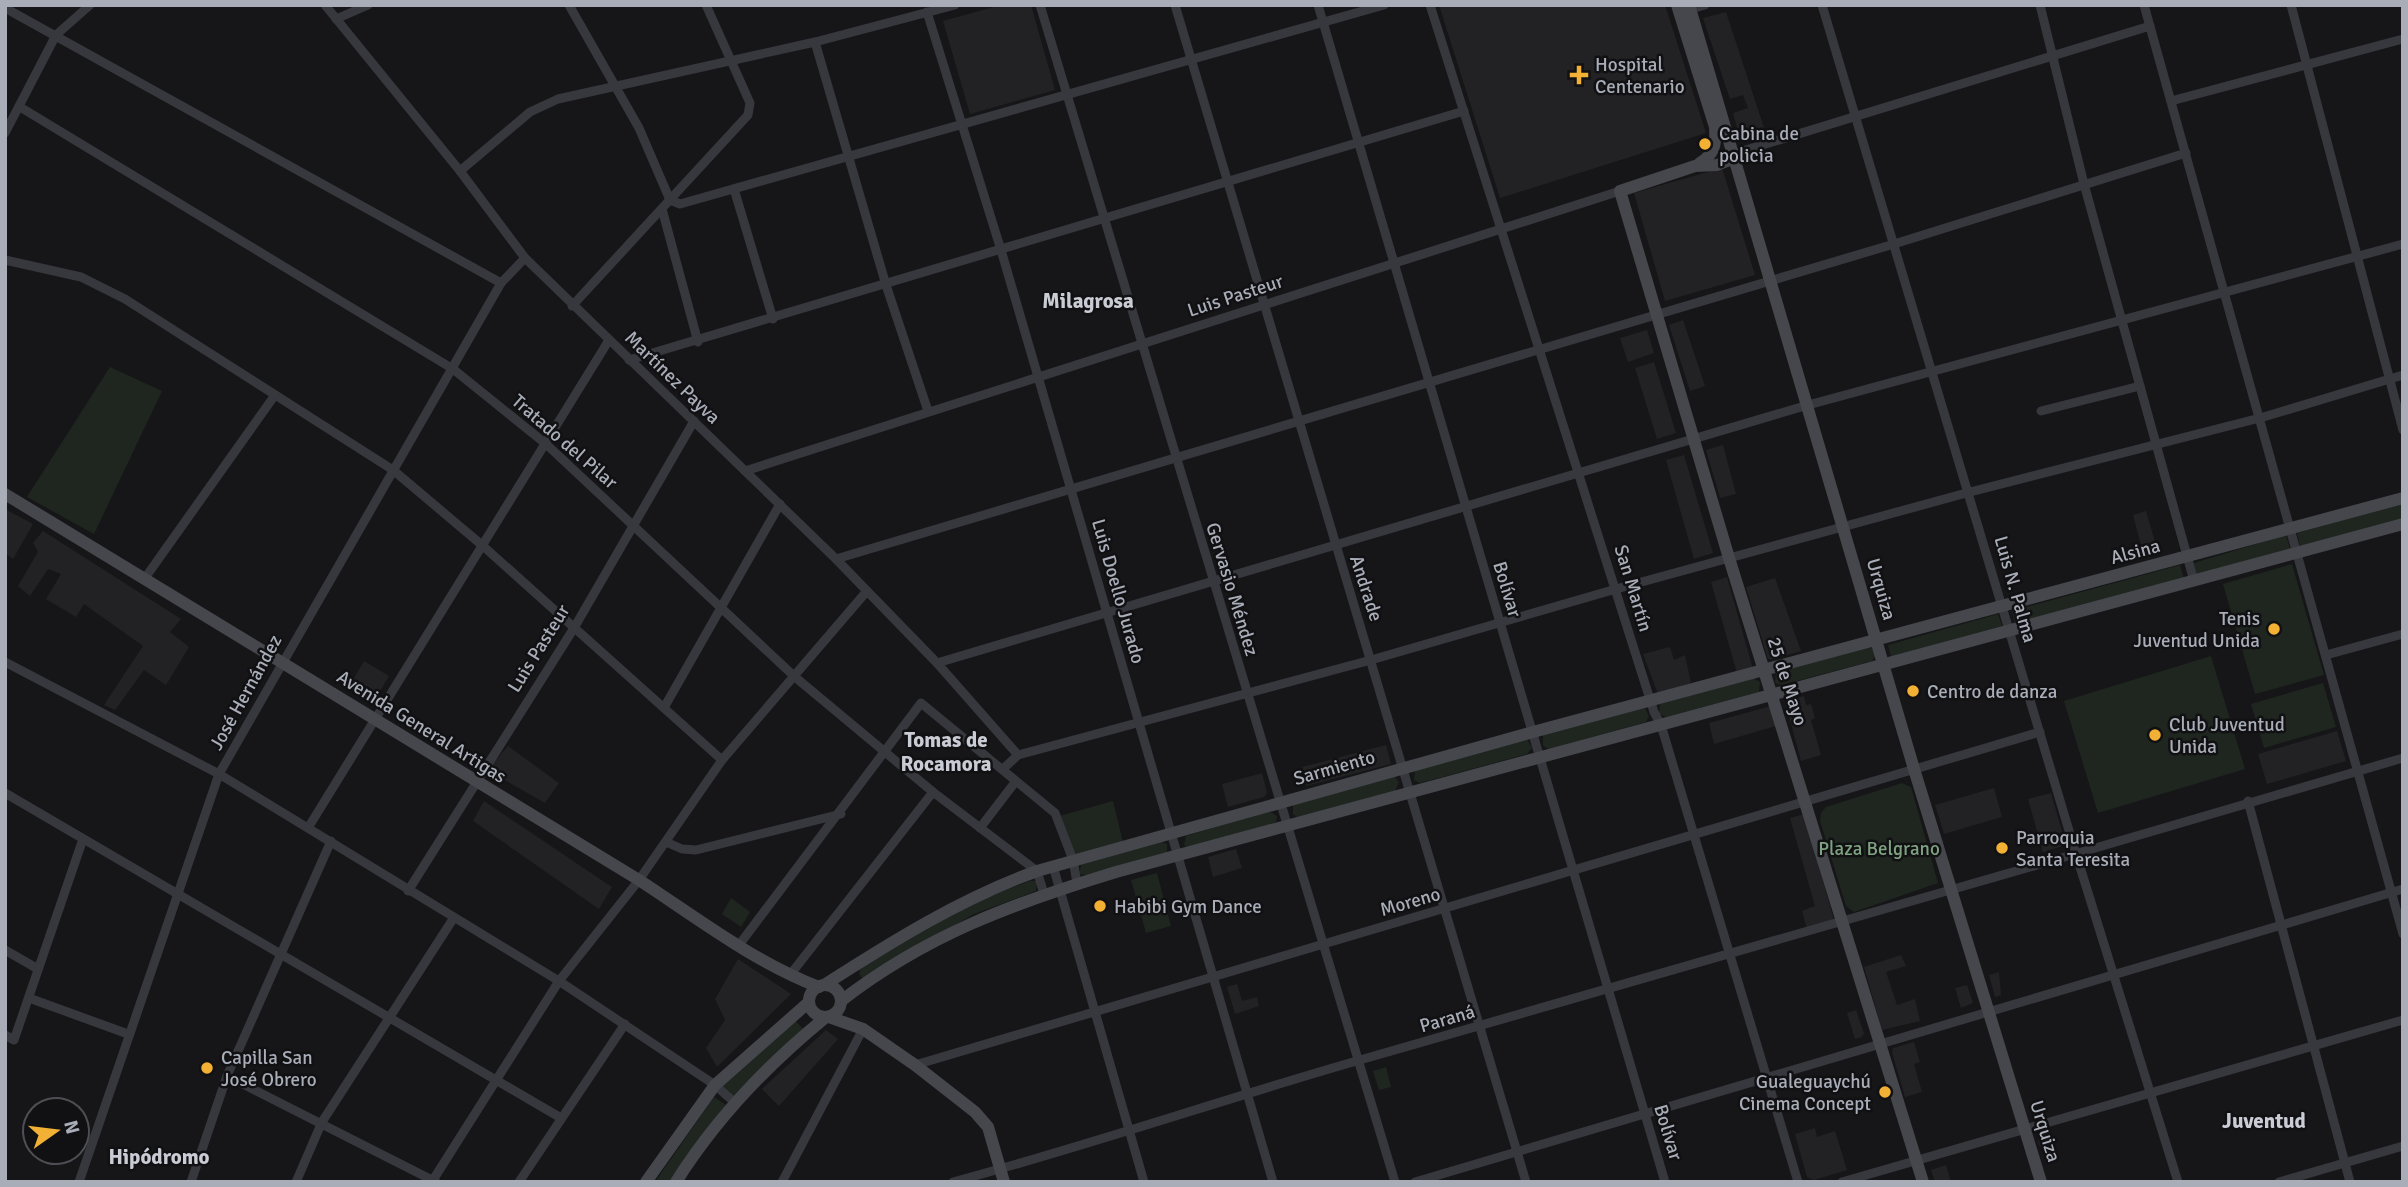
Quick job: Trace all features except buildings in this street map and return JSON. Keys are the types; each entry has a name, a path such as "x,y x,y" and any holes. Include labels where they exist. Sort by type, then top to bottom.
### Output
{"main road":[{"name":"Urquiza","path":"1684,8 1733,154 1845,527 1914,769 2041,1182"},
{"path":"1684,8 1715,127 1716,143 1710,157 1695,166"},
{"name":"Luis Pasteur","path":"1620,191 1695,166 1717,165 1727,161 1733,154"},
{"name":"25 de Mayo","path":"1620,191 1729,558 1923,1182"},
{"name":"Avenida General Artigas","path":"5,494 639,880 739,945 790,975 822,986"},
{"name":"Alsina","path":"1877,639 2403,498"},
{"path":"676,1182 699,1146 734,1102 753,1082 836,1013 841,1002 913,952 976,919 1077,883 1177,855 2403,524"},
{"name":"Sarmiento","path":"822,986 904,934 967,900 1037,871 1401,768 1877,639"},
{"path":"790,975 809,1001 813,1012 863,1029 975,1112 988,1127 1003,1175"},
{"path":"646,1182 715,1085 809,1001 822,986 835,989 841,1002 863,1029"}],"street":[{"path":"5,133 56,35 90,5"},
{"name":"Martínez Payva","path":"325,5 460,171 524,258 836,559 937,663 1018,755"},
{"path":"336,19 368,5"},
{"path":"569,5 651,150 670,201"},
{"path":"572,306 748,115 750,103 706,5"},
{"path":"460,171 543,104 815,42 956,5"},
{"name":"Gervasio Méndez","path":"1040,5 1395,1182"},
{"name":"Andrade","path":"1175,5 1526,1182"},
{"name":"Bolívar","path":"1318,5 1665,1182"},
{"path":"670,201 680,204 1384,5"},
{"name":"San Martín","path":"1430,5 1661,725 1798,1182"},
{"path":"1684,8 1705,5"},
{"name":"Luis N. Palma","path":"1822,5 1970,492 2076,854 2178,1182"},
{"path":"2040,5 2084,184 2140,386 2153,443 2194,581"},
{"path":"2144,5 2403,934"},
{"path":"2291,5 2403,430"},
{"path":"5,8 501,283"},
{"name":"Luis Doello Jurado","path":"927,12 1001,250 1273,1182"},
{"path":"1733,154 2150,26"},
{"path":"2171,101 2403,39"},
{"path":"815,42 886,285 928,411"},
{"name":"Tratado del Pilar","path":"20,107 453,369 546,444 795,677 933,792 1037,871"},
{"path":"629,360 698,342 1464,111"},
{"path":"836,559 1771,281 2186,153"},
{"path":"734,189 773,319"},
{"name":"Luis Pasteur","path":"745,471 1620,191"},
{"path":"662,209 698,342"},
{"path":"937,663 1808,405 2403,244"},
{"name":"José Hernández","path":"79,1182 175,895 219,774 501,283 524,258"},
{"path":"5,260 81,277 124,299 393,470 483,546 722,760"},
{"path":"309,828 609,340"},
{"path":"1003,769 1018,755 1247,695 1616,589 1970,492 2153,443 2260,418 2403,375"},
{"path":"2041,411 2140,386"},
{"path":"145,578 275,395"},
{"name":"Luis Pasteur","path":"408,891 574,628 694,421"},
{"path":"664,706 780,504"},
{"path":"227,1076 434,1181 559,981 639,880 722,760 867,591"},
{"path":"2326,655 2403,634"},
{"path":"5,662 219,774 309,828 453,919 559,981 715,1085 734,1102"},
{"path":"739,945 922,704 1055,813 1073,860 1077,883"},
{"name":"Moreno","path":"915,1065 2040,732"},
{"name":"Paraná","path":"953,1182 1003,1175 1129,1132 1358,1061 1729,956 2248,801 2403,758"},
{"path":"980,828 1016,781"},
{"path":"790,975 933,792"},
{"path":"5,793 279,956 561,1118"},
{"path":"2248,801 2350,1182"},
{"path":"666,842 682,849 696,850 841,814"},
{"path":"5,1035 15,1040 83,839"},
{"path":"191,1182 227,1076 331,842"},
{"path":"1053,866 1144,1182"},
{"path":"1037,871 1044,894"},
{"path":"1415,1182 2403,889"},
{"path":"296,1182 322,1122 453,919"},
{"path":"5,950 38,969"},
{"path":"29,999 128,1034"},
{"path":"1842,1182 2403,1020"},
{"path":"519,1182 625,1024"},
{"path":"782,1182 863,1029"},
{"path":"2278,1182 2403,1146"}],"shaded area":[{"path":"1001,5 1031,5 1055,90 970,114 943,21"},
{"name":"Hospital Centenario","path":"1439,5 1665,5 1706,133 1500,198"},
{"path":"1726,12 1766,134 1746,141 1740,138 1733,113 1748,108 1743,95 1730,99 1703,18"},
{"path":"1722,168 1755,275 1665,301 1634,193"},
{"path":"1683,320 1705,386 1690,391 1669,325"},
{"path":"1647,330 1654,353 1628,362 1620,338"},
{"path":"1654,362 1676,433 1657,439 1635,368"},
{"path":"1723,445 1736,494 1720,498 1706,450"},
{"path":"1684,455 1713,553 1694,559 1666,460"},
{"path":"5,509 33,524 13,559 5,553"},
{"path":"2146,511 2158,552 2144,556 2133,515"},
{"path":"43,531 181,619 170,632 189,647 166,685 144,670 115,710 104,705 143,646 84,604 76,617 46,599 61,574 48,569 30,596 18,586 38,552 33,543"},
{"path":"1727,577 1753,669 1737,673 1711,582"},
{"path":"1775,578 1801,651 1768,659 1746,587"},
{"path":"1670,647 1674,660 1685,655 1691,683 1658,694 1643,654"},
{"path":"364,661 389,676 375,700 350,685"},
{"path":"1804,696 1806,705 1811,704 1815,718 1811,720 1821,755 1801,761 1785,701"},
{"path":"1771,706 1776,726 1714,744 1709,723"},
{"path":"2337,731 2346,761 2267,784 2258,754"},
{"path":"1386,745 1391,764 1306,786 1302,767"},
{"path":"508,746 559,783 545,803 487,770"},
{"path":"1262,773 1267,793 1264,797 1228,807 1222,784"},
{"path":"1994,788 2002,817 1944,834 1935,805"},
{"path":"2051,793 2066,845 2043,852 2028,799"},
{"path":"484,801 612,887 599,909 473,821"},
{"path":"1804,814 1834,920 1807,929 1802,911 1815,906 1790,818"},
{"path":"1236,849 1242,868 1213,877 1208,857"},
{"path":"1901,955 1906,966 1886,972 1897,1005 1915,999 1920,1021 1882,1030 1864,967"},
{"path":"738,959 791,994 717,1067 706,1048 725,1020 715,999"},
{"path":"1999,972 2001,995 1995,997 1989,975"},
{"path":"1237,984 1242,1001 1257,997 1259,1006 1235,1014 1227,987"},
{"path":"1967,985 1973,1003 1961,1008 1955,988"},
{"path":"1856,1010 1864,1033 1862,1037 1855,1039 1847,1013"},
{"path":"826,1030 838,1039 779,1106 762,1089"},
{"path":"1914,1042 1920,1062 1914,1064 1922,1092 1905,1097 1892,1053 1893,1048"},
{"path":"1815,1128 1817,1137 1835,1131 1847,1170 1814,1180 1807,1177 1795,1134"},
{"path":"2043,1133 2049,1133 2054,1141 2052,1147 2043,1149 2038,1144 2038,1138"},
{"path":"1946,1165 1951,1182 1935,1182 1931,1170"}],"green space":[{"path":"110,367 162,391 94,534 27,497"},
{"path":"2403,503 2403,518 2300,546 2297,533"},
{"path":"2286,535 2290,549 2197,575 2194,563"},
{"name":"Tenis Juventud Unida","path":"2292,564 2324,675 2255,694 2223,584"},
{"path":"2180,565 2184,579 2015,623 2012,611"},
{"path":"1998,614 2002,626 1891,657 1888,645"},
{"path":"1871,647 1876,655 1872,661 1782,685 1775,683 1776,672"},
{"name":"Club Juventud Unida","path":"2211,656 2245,769 2098,813 2064,701"},
{"path":"1753,678 1760,682 1759,692 1666,717 1659,714 1660,704"},
{"path":"2323,683 2336,727 2264,748 2251,704"},
{"path":"1645,708 1649,716 1646,722 1549,749 1543,746 1543,735"},
{"path":"1527,739 1532,748 1527,754 1420,783 1414,780 1415,770"},
{"path":"1394,776 1399,782 1395,791 1297,817 1293,814 1293,805"},
{"name":"Plaza Belgrano","path":"1902,783 1911,787 1938,883 1854,912 1846,906 1820,821 1821,813 1826,807"},
{"path":"1113,801 1123,842 1078,855 1070,852 1056,817"},
{"path":"1269,811 1277,816 1276,822 1272,824 1188,848 1184,845 1186,836"},
{"path":"1161,842 1167,844 1167,853 1086,875 1079,874 1081,865"},
{"path":"1157,873 1171,926 1146,933 1131,880"},
{"path":"1030,881 1037,881 1036,891 974,914 863,979 859,974 861,968 969,904"},
{"path":"731,898 750,912 741,927 722,914"},
{"path":"794,1019 803,1029 733,1097 720,1088"},
{"path":"1386,1067 1391,1087 1379,1090 1373,1071"},
{"path":"714,1097 726,1105 669,1182 655,1182"}],"place":[{"name":"Hospital Centenario","path":"1579,75"},
{"name":"Cabina de policia","path":"1705,144"},
{"name":"Tenis Juventud Unida","path":"2274,629"},
{"name":"Centro de danza","path":"1913,691"},
{"name":"Club Juventud Unida","path":"2155,735"},
{"name":"Parroquia Santa Teresita","path":"2002,848"},
{"name":"Habibi Gym Dance","path":"1100,906"},
{"name":"Capilla San José Obrero","path":"207,1068"},
{"name":"Gualeguaychú Cinema Concept","path":"1885,1092"}],"district":[{"name":"Milagrosa","path":"1088,301"},
{"name":"Tomas de Rocamora","path":"946,752"},
{"name":"Juventud","path":"2264,1121"},
{"name":"Hipódromo","path":"159,1157"}]}
